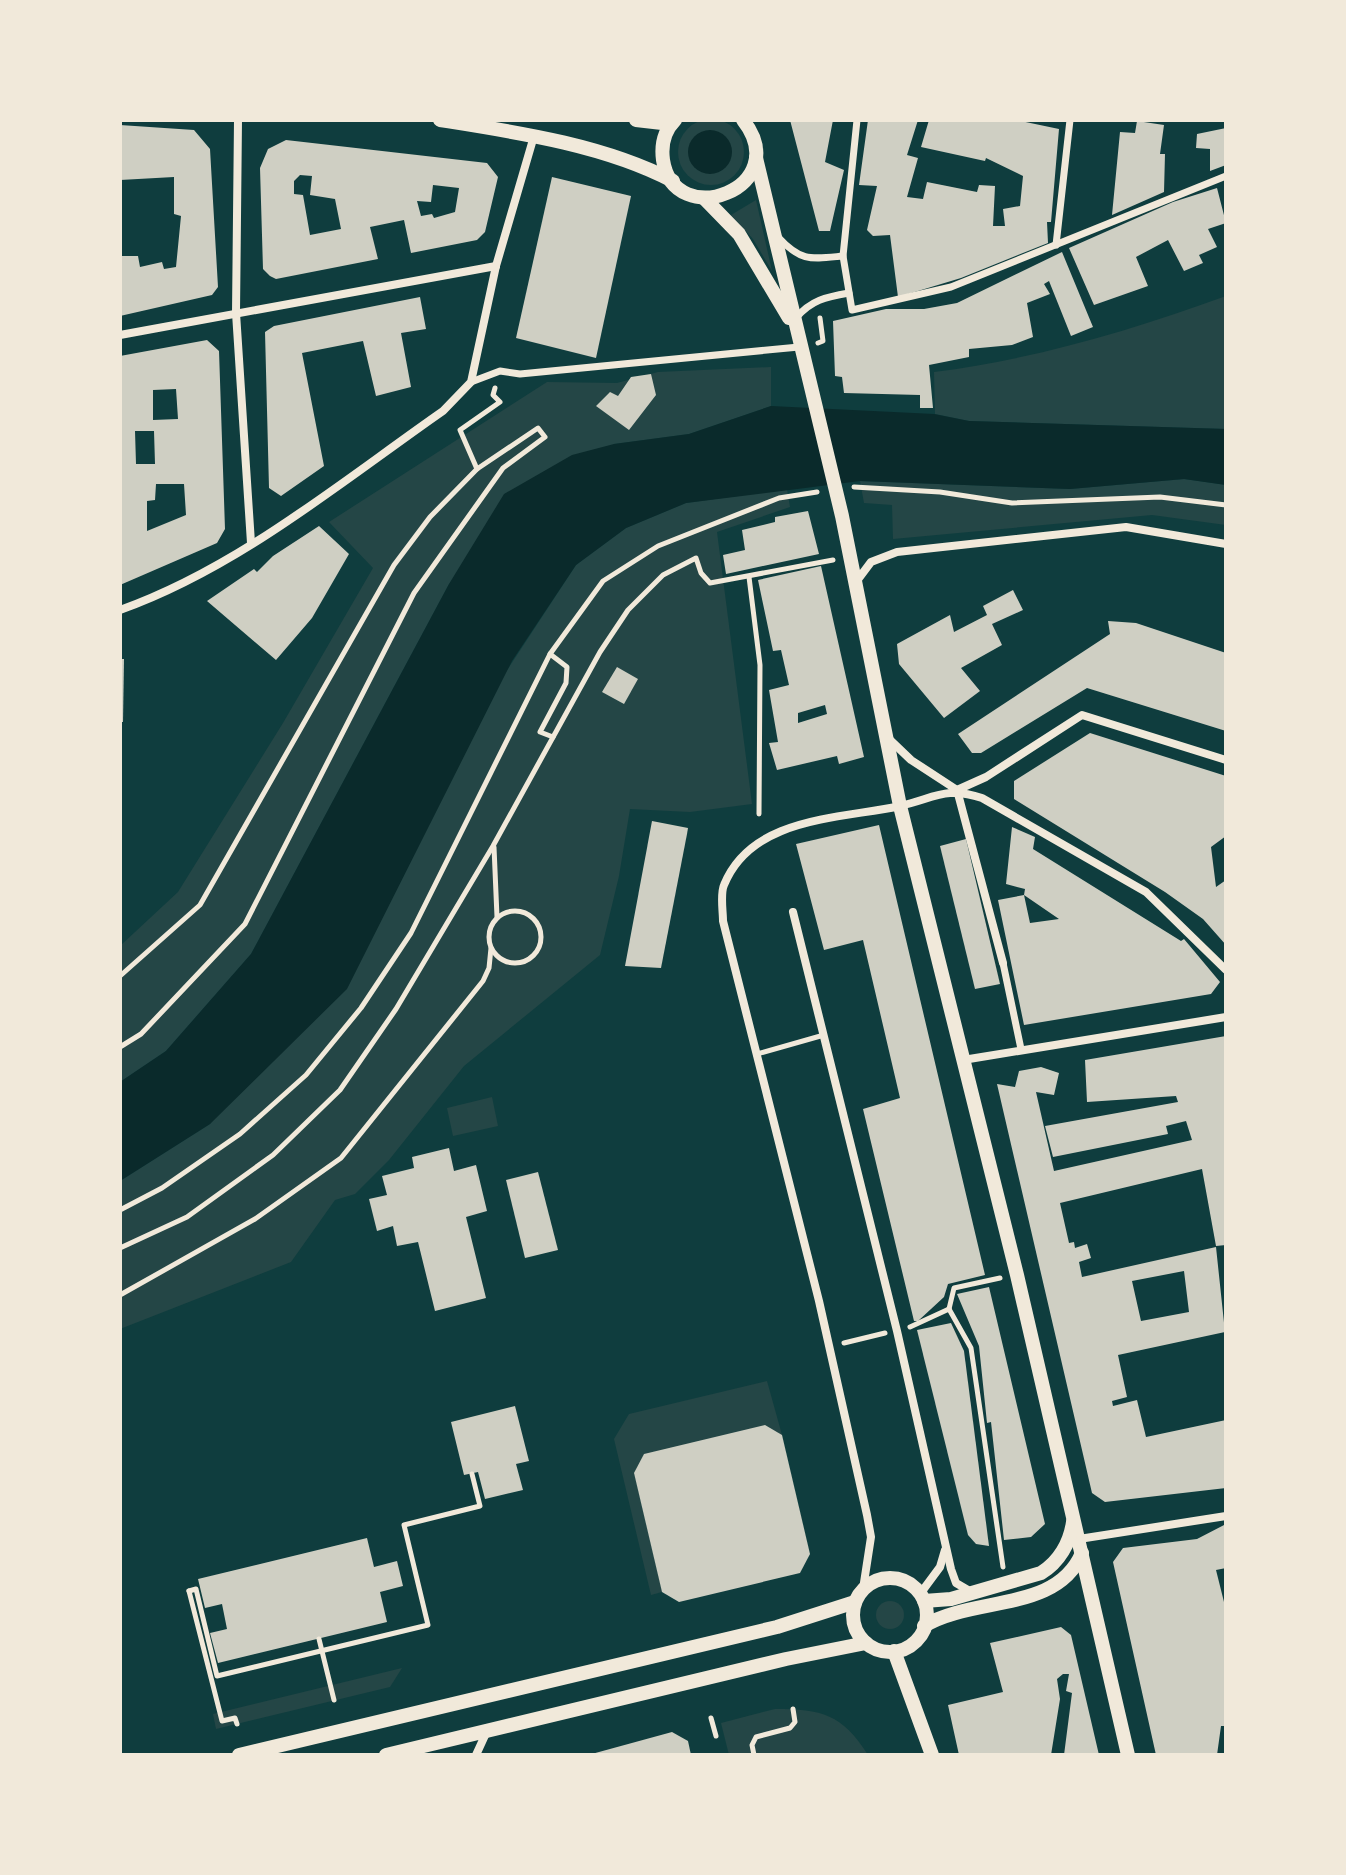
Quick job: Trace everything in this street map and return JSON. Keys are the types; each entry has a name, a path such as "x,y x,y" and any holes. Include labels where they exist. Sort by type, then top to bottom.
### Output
{"street":[{"path":"238,120 236,313 251,543"},
{"path":"440,120 534,136 650,169 673,181 685,192 704,198 729,194 741,186 756,158"},
{"path":"636,120 673,122 662,149 664,165 673,181"},
{"path":"857,120 843,256 852,310 951,287 1226,176"},
{"path":"1056,245 1070,120"},
{"path":"747,123 842,516 900,806 1017,1275 1128,1755"},
{"path":"471,382 496,266 534,136"},
{"path":"704,198 739,234 797,333"},
{"path":"775,235 794,255 814,259 843,256"},
{"path":"120,335 496,266"},
{"path":"797,333 807,305 821,298 849,293"},
{"path":"120,610 154,598 251,543 443,411 471,382 500,371 520,374 797,333"},
{"path":"855,582 871,562 897,552 1066,531 1126,527 1226,544"},
{"path":"866,1643 854,1624 871,1537 829,1346 723,921 723,886 738,865 766,837 812,821 900,806 957,790 986,777 1082,715 1226,760"},
{"path":"885,736 911,760 957,790 982,798 1146,892 1226,970"},
{"path":"957,790 1003,963 1021,1049"},
{"path":"793,912 956,1583 973,1593"},
{"path":"963,1060 1226,1017"},
{"path":"1080,1546 1226,1516"},
{"path":"239,1755 777,1627 859,1596 875,1581 895,1579 913,1587 922,1598 951,1599 1005,1586 1054,1565 1072,1531 1074,1518"},
{"path":"924,1626 922,1598 940,1567 947,1545"},
{"path":"386,1755 418,1752 487,1731 786,1659 866,1643 894,1651 911,1644 924,1626 955,1613 1033,1595 1061,1584 1074,1573 1080,1546"},
{"path":"894,1651 912,1692 932,1755"},
{"path":"476,1755 487,1731"}],"lane":[{"path":"757,1054 825,1035"}],"path":[{"path":"797,333 823,341 819,318 852,310"},
{"path":"477,469 460,430 500,402"},
{"path":"120,976 200,905 394,565 430,517 477,469 538,428 545,437 503,468 414,593 245,924 141,1034 120,1047"},
{"path":"902,492 940,492 1012,503 1160,497 1226,505"},
{"path":"120,1210 162,1188 240,1134 306,1075 361,1008 411,933 550,654 603,581 658,546 779,498"},
{"path":"120,1248 199,1208 273,1155 340,1090 396,1009 628,610 663,575 696,558 701,573 710,583 850,556"},
{"path":"749,577 760,665 759,814"},
{"path":"550,654 567,667 566,683 540,732 553,737"},
{"path":"493,846 497,918"},
{"path":"120,1295 255,1219 341,1158 483,981 489,968 489,931 497,918 506,912 523,912 537,922 541,938 535,954 520,963 503,961 491,948"},
{"path":"1005,1586 971,1348 949,1309 954,1288 1017,1275"},
{"path":"829,1346 916,1326 949,1309"},
{"path":"237,1724 235,1718 222,1721 189,1591 196,1589 217,1676 428,1625 404,1525 480,1506 472,1474"},
{"path":"319,1639 334,1700"},
{"path":"754,1755 752,1745 756,1737 790,1728 795,1722 793,1709"},
{"path":"711,1718 716,1736"}],"shaded area":[{"path":"711,119 724,121 739,134 744,152 742,165 729,180 711,185 698,183 683,170 678,152 680,139 693,124"},
{"path":"710,130 725,137 732,152 725,167 710,174 695,167 688,152 695,137"},
{"path":"756,200 772,271 753,239 731,215"},
{"path":"1226,296 1226,429 969,421 935,414 934,372 1009,360 1082,342"},
{"path":"771,367 771,406 689,434 614,444 449,584 251,954 166,1051 120,1082 120,946 178,892 283,723 373,568 329,522 547,382 617,383 658,372"},
{"path":"771,406 934,414 969,421 1226,429 1226,485 1184,479 1070,489 860,481 686,503 626,528 576,565 512,661 347,989 210,1124 120,1181 120,1082 166,1051 251,954 449,584 504,494 572,455 614,444 689,434"},
{"path":"1184,479 1226,485 1226,525 1152,515 893,539 892,505 864,503 860,481 1070,489"},
{"path":"787,489 790,507 717,532 752,804 690,812 630,809 619,876 600,955 464,1066 389,1160 355,1194 335,1200 291,1262 120,1329 120,1181 210,1124 576,565 626,528 686,503"},
{"path":"492,1097 498,1126 453,1136 447,1108"},
{"path":"767,1381 782,1435 634,1473 662,1592 651,1595 614,1439 629,1414"},
{"path":"890,1601 900,1605 904,1615 900,1625 890,1629 880,1625 876,1615 880,1605"},
{"path":"402,1668 390,1687 216,1729 213,1714"},
{"path":"775,1709 806,1710 840,1722 868,1755 729,1755 721,1723"}],"building":[{"path":"790,120 833,120 825,162 844,170 830,231 819,231"},
{"path":"868,120 918,120 907,155 918,158 907,197 923,199 927,182 977,192 979,185 995,186 993,226 1005,226 1003,209 1020,206 1023,176 986,158 985,161 921,147 929,120 1016,120 1059,129 1051,222 1047,222 1048,243 961,278 898,297 890,235 873,236 867,230 877,186 859,185"},
{"path":"1137,121 1164,125 1160,154 1165,154 1164,192 1112,215 1120,132 1135,133"},
{"path":"120,125 194,130 210,149 218,287 212,295 120,316 120,256 138,256 140,267 162,262 164,269 176,267 181,216 174,214 174,177 120,180"},
{"path":"1226,128 1226,165 1210,171 1210,149 1196,148 1197,134"},
{"path":"286,140 487,163 498,177 485,232 477,240 411,253 404,220 370,227 378,259 276,279 263,269 260,168 268,149","holes":["300,175 312,176 310,195 335,199 341,229 310,235 303,195 294,194 294,181","433,185 459,188 455,212 434,218 432,214 421,216 417,201 431,202"]},
{"path":"552,177 631,196 596,358 516,338"},
{"path":"1217,188 1226,223 1208,229 1217,247 1199,255 1203,263 1184,271 1168,240 1136,257 1148,286 1094,305 1069,248 1173,202"},
{"path":"1062,252 1093,327 1071,336 1049,281 1044,284 1050,294 1027,303 1033,337 1012,345 969,349 969,357 929,365 933,408 920,408 920,395 844,393 842,377 835,376 833,321 886,309 924,309 957,303"},
{"path":"420,297 426,329 401,333 411,387 376,396 363,341 302,353 324,466 281,496 269,488 265,332 274,326"},
{"path":"207,340 219,351 225,529 217,543 120,585 120,356","holes":["176,389 178,419 153,420 153,390","135,431 154,431 155,464 136,464","156,484 184,484 186,515 147,531 147,501 155,500"]},
{"path":"651,374 656,395 629,430 596,406 610,392 618,396 631,377"},
{"path":"808,511 819,554 726,574 723,555 745,550 742,530 775,522 775,517"},
{"path":"319,526 349,554 312,618 276,660 207,601 254,569 257,572 273,556"},
{"path":"821,566 864,757 839,764 837,756 777,770 769,743 778,742 769,690 789,685 781,650 773,651 758,580","holes":["825,705 827,714 798,723 798,713"]},
{"path":"1013,590 1023,610 992,624 1002,645 961,668 980,691 944,718 899,664 897,644 950,615 954,632 987,615 983,606"},
{"path":"1108,621 1136,623 1226,653 1226,731 1087,688 981,753 972,753 958,734 1110,634"},
{"path":"120,659 124,659 123,722 120,722"},
{"path":"617,667 638,679 624,704 602,692"},
{"path":"1090,733 1226,776 1226,836 1211,847 1216,887 1226,880 1226,945 1203,919 1165,892 1014,799 1014,781"},
{"path":"652,821 688,828 687,834 661,968 625,966"},
{"path":"879,825 985,1275 948,1284 944,1297 918,1321 914,1321 863,1109 900,1098 863,940 824,950 796,844"},
{"path":"1012,827 1035,837 1033,849 1181,941 1184,939 1220,982 1211,994 1024,1025 998,900 1024,895 1025,889 1006,884","holes":["1024,895 1059,919 1030,923"]},
{"path":"966,839 1000,984 975,989 940,846"},
{"path":"1226,1036 1226,1245 1216,1246 1202,1169 1060,1203 1069,1243 1074,1242 1075,1248 1087,1244 1091,1258 1079,1262 1082,1277 1216,1247 1225,1332 1118,1355 1127,1397 1112,1401 1113,1406 1137,1400 1146,1437 1226,1420 1226,1488 1105,1502 1092,1493 997,1084 1015,1087 1019,1071 1041,1067 1059,1073 1054,1095 1036,1092 1054,1171 1192,1140 1186,1121 1166,1126 1168,1134 1053,1157 1045,1126 1178,1102 1176,1096 1087,1102 1085,1060","holes":["1184,1271 1189,1312 1141,1321 1132,1281"]},
{"path":"449,1148 454,1171 476,1165 487,1211 466,1217 486,1298 435,1311 418,1242 397,1246 393,1226 377,1231 369,1199 387,1195 382,1176 414,1168 412,1157"},
{"path":"538,1172 558,1250 525,1258 506,1180"},
{"path":"989,1287 1045,1524 1031,1537 1004,1540 979,1346 957,1294"},
{"path":"951,1323 964,1351 989,1546 976,1544 968,1535 917,1330"},
{"path":"515,1406 529,1461 516,1464 523,1490 485,1499 478,1472 464,1475 451,1422"},
{"path":"765,1425 782,1435 810,1554 800,1573 679,1602 662,1592 634,1473 644,1454"},
{"path":"1226,1524 1226,1568 1216,1570 1226,1610 1226,1726 1221,1726 1217,1755 1156,1755 1113,1562 1123,1548 1197,1539"},
{"path":"367,1538 374,1567 397,1561 403,1586 380,1592 387,1622 218,1663 210,1633 227,1629 222,1604 205,1608 198,1579"},
{"path":"1061,1627 1071,1635 1099,1755 1064,1755 1072,1693 1066,1691 1069,1674 1063,1674 1057,1679 1060,1699 1051,1755 959,1755 948,1705 1003,1692 990,1643"},
{"path":"672,1732 688,1741 691,1755 588,1755"}]}
